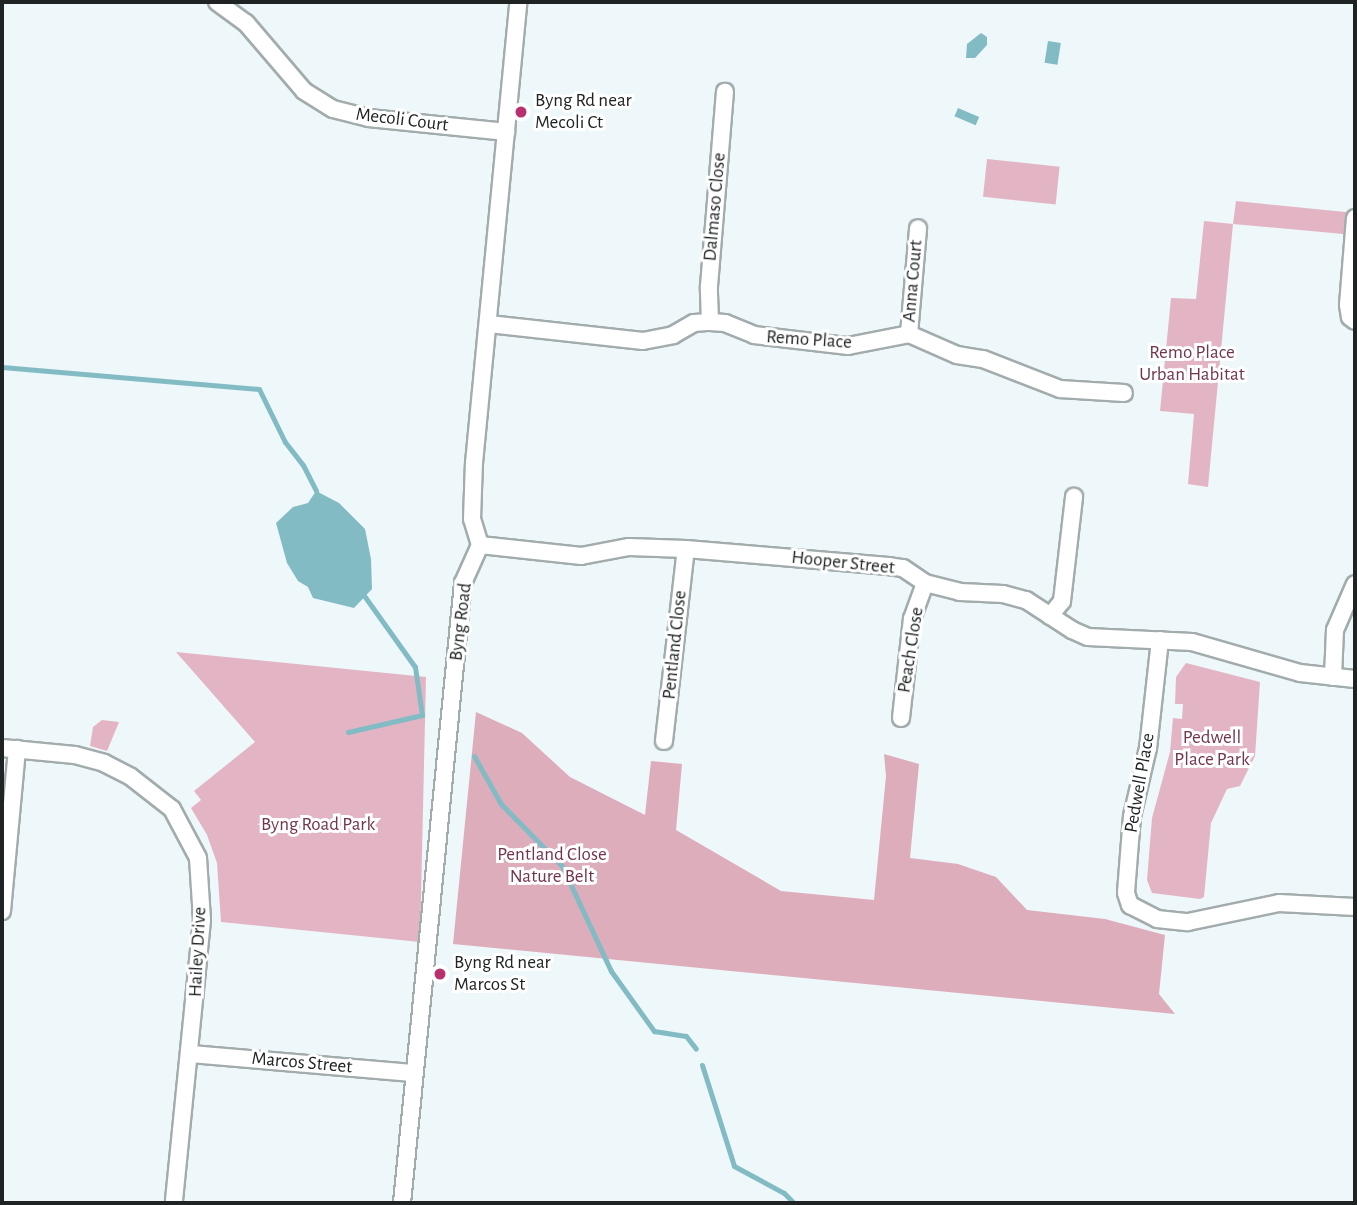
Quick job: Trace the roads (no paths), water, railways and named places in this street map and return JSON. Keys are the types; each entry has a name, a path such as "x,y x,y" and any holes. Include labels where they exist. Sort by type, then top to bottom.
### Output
{"street":[{"name":"Mecoli Court","path":"217,2 246,23 304,91 333,109 369,118 506,132"},
{"path":"480,545 472,519 518,2"},
{"name":"Dalmaso Close","path":"710,322 709,286 725,92"},
{"path":"1355,218 1348,305 1350,317 1355,321"},
{"name":"Anna Court","path":"909,334 918,228"},
{"path":"489,324 643,341 673,335 694,323 710,322"},
{"name":"Remo Place","path":"710,322 725,323 754,335 848,346 909,334"},
{"path":"909,334 957,355 983,359 1060,389 1124,393"},
{"path":"1049,616 1062,601 1074,497"},
{"name":"Hooper Street","path":"480,545 581,556 629,547 686,549 903,568 925,583 960,592 1003,594 1026,600 1088,637 1192,642 1300,673 1355,679"},
{"name":"Byng Road","path":"402,1203 463,583 480,545"},
{"name":"Pentland Close","path":"664,741 686,549"},
{"name":"Peach Close","path":"901,718 912,619 925,583"},
{"path":"1333,677 1335,630 1355,584"},
{"name":"Pedwell Place","path":"1160,640 1148,748 1132,816 1126,893 1130,905 1157,919 1188,922 1279,903 1355,907"},
{"path":"2,911 10,749"},
{"name":"Hailey Drive","path":"10,749 75,755 104,763 131,777 173,809 198,858 202,920 174,1203"},
{"name":"Marcos Street","path":"190,1054 413,1073"}],"water":[{"path":"981,33 987,37 987,45 975,58 966,58 967,44"},
{"path":"1048,41 1061,43 1057,65 1045,63"},
{"path":"958,108 979,117 976,125 954,116"},
{"path":"316,491 339,503 365,529 371,559 372,589 354,608 313,598 308,587 298,581 287,563 276,523 293,507 308,503"}],"waterway":[{"path":"2,367 259,389 285,442 303,465 316,491"},
{"path":"348,732 422,715 415,667 365,597"},
{"path":"474,756 501,804 562,866 611,971 654,1031 686,1036 696,1049"},
{"path":"702,1065 734,1166 784,1193 794,1203"}],"place":[{"name":"Byng Rd near Mecoli Ct","path":"521,112"},
{"name":"Byng Rd near Marcos St","path":"440,974"}],"park label":[{"name":"Remo Place Urban Habitat","path":"1192,364"},
{"name":"Pedwell Place Park","path":"1212,749"},
{"name":"Byng Road Park","path":"318,825"},
{"name":"Pentland Close Nature Belt","path":"552,866"}]}
